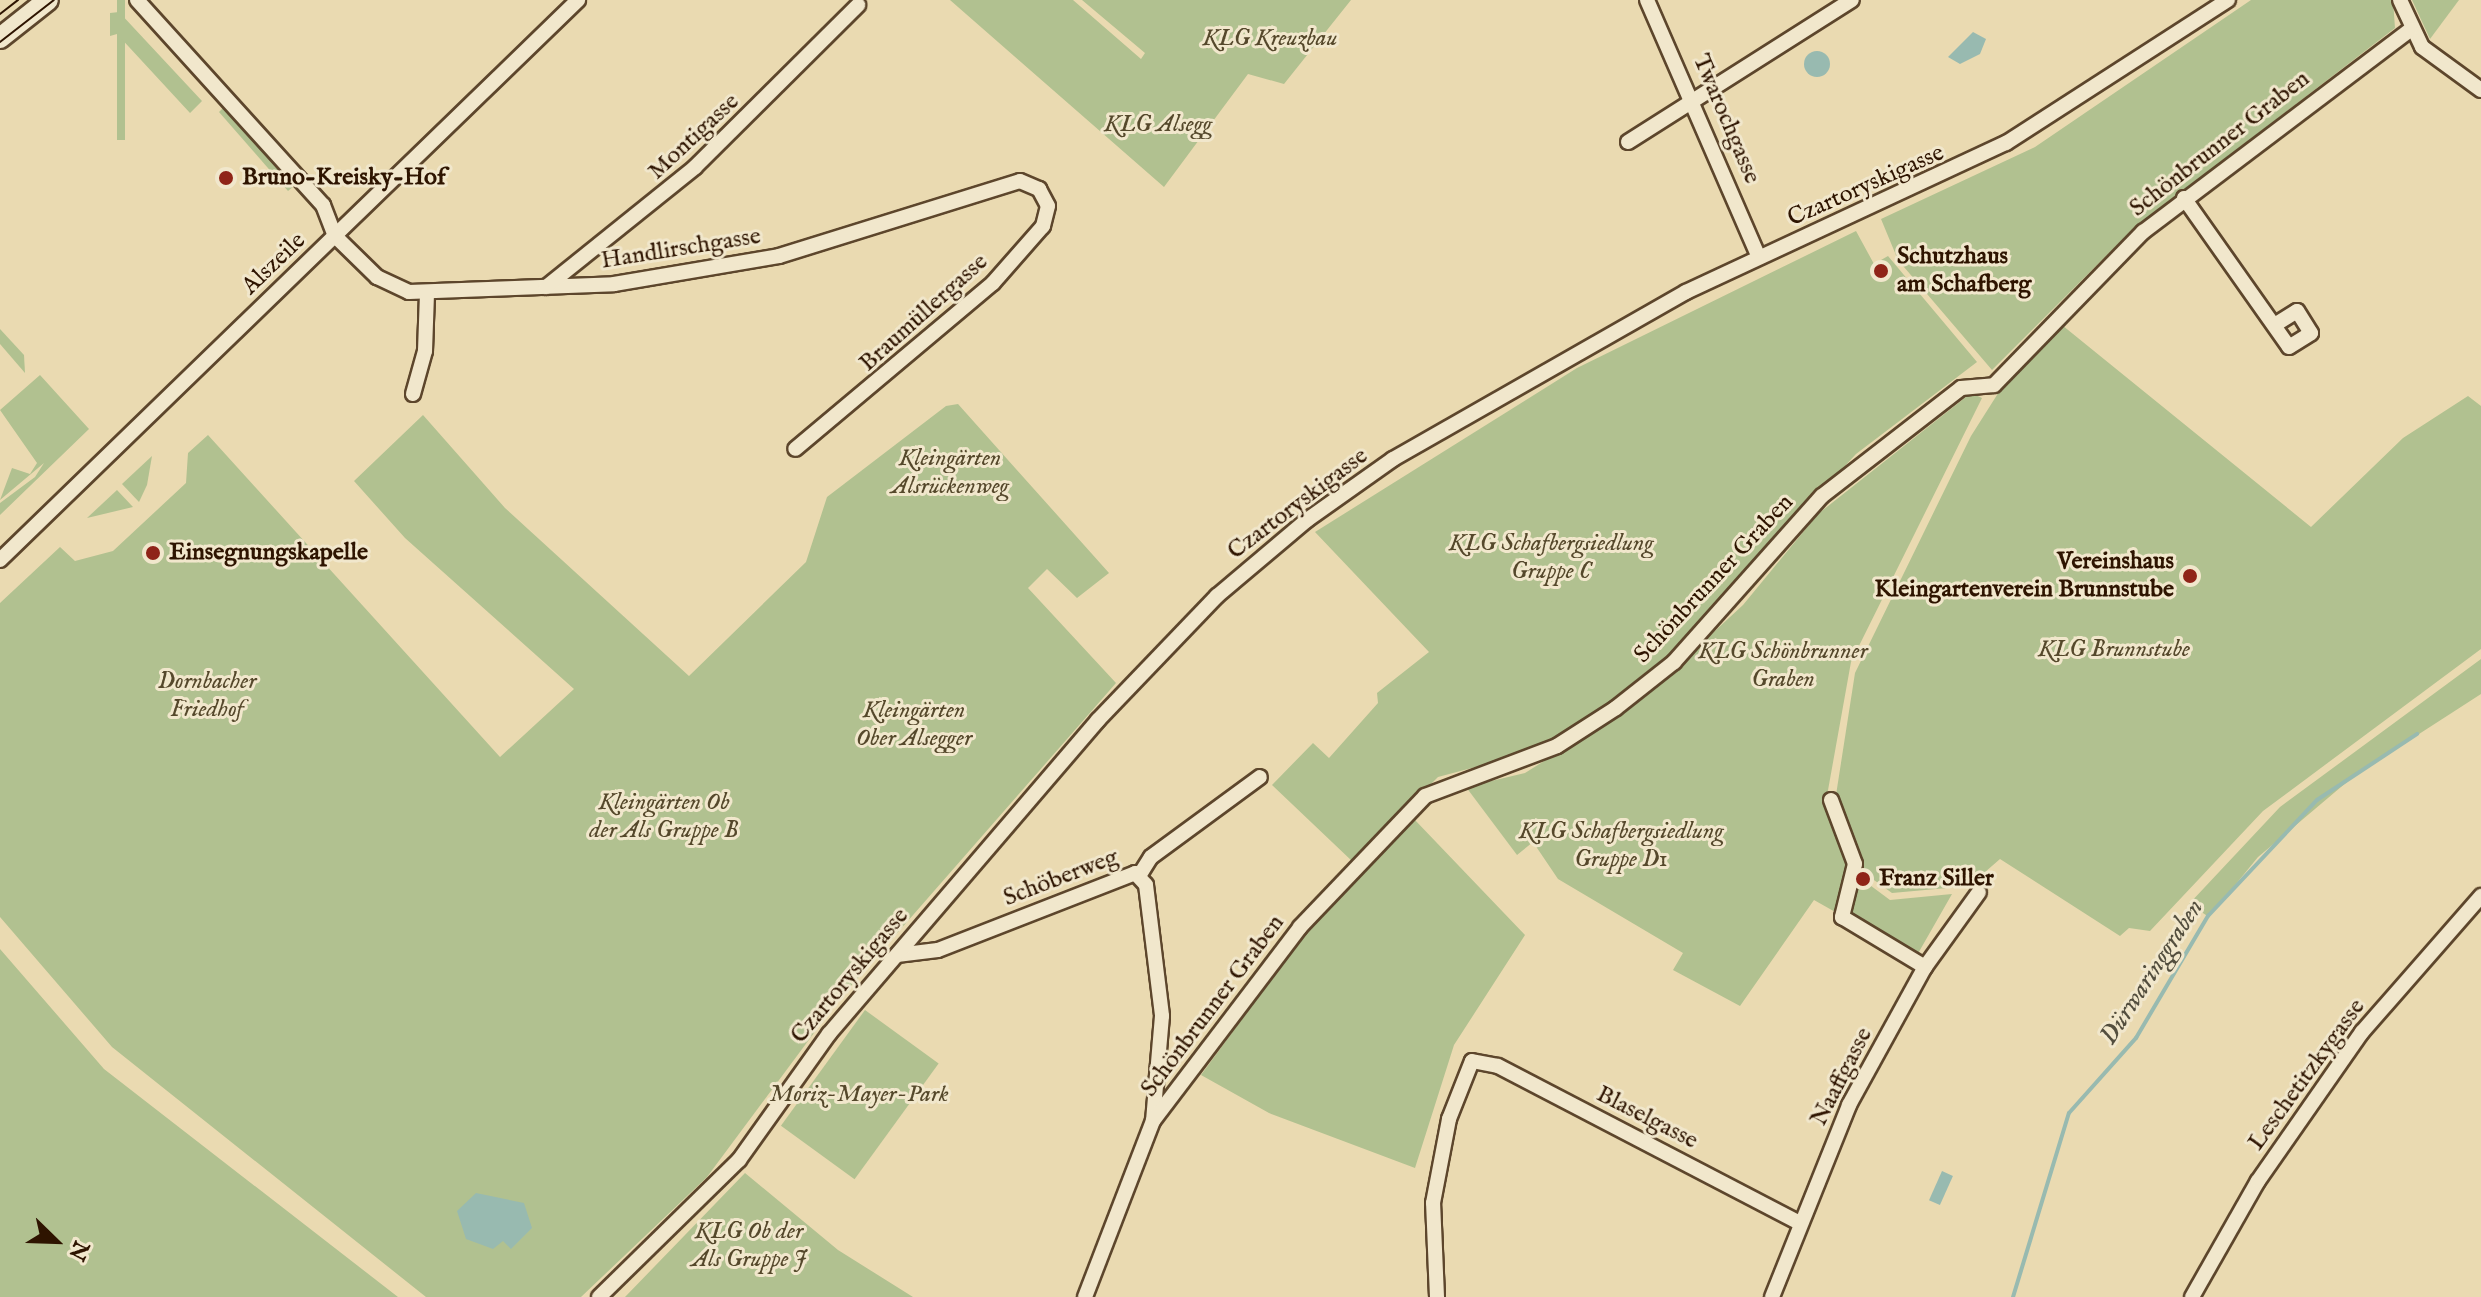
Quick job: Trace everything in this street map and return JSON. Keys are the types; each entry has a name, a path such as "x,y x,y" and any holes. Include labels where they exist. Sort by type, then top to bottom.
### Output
{"main road":[{"path":"0,38 48,0"}],"street":[{"path":"137,0 323,205 335,236"},
{"name":"Alszeile","path":"0,560 578,0"},
{"name":"Twarochgasse","path":"1647,0 1696,103 1759,257"},
{"path":"1628,142 1696,103 1852,0"},
{"name":"Czartoryskigasse","path":"599,1297 739,1160 829,1034 1118,698 1276,545 1393,459 1491,401 1759,257 2006,143 2228,0"},
{"path":"2400,0 2410,30 2481,90"},
{"name":"Montigasse","path":"546,287 685,177 858,5"},
{"name":"Schönbrunner Graben","path":"1085,1297 1153,1121 1300,927 1425,796 1557,746 1616,708 1674,662 1822,496 1961,388 1994,385 2093,279 2184,198 2410,30"},
{"name":"Handlirschgasse","path":"335,236 377,277 427,293 546,287 733,266 880,229 1020,181 1039,189"},
{"name":"Braumüllergasse","path":"795,449 993,283 1043,226 1048,206 1039,189"},
{"path":"2184,198 2275,325"},
{"path":"413,394 425,351 427,293"},
{"path":"1139,876 1151,857 1260,777"},
{"path":"1831,800 1855,864 1842,917 1925,967"},
{"name":"Schöberweg","path":"897,955 938,950 1126,873 1139,876 1162,1016 1153,1121"},
{"name":"Naaffgasse","path":"1772,1297 1798,1222 1849,1105 1925,967 1979,892"},
{"name":"Leschetitzkygasse","path":"2192,1297 2258,1181 2362,1032 2481,896"},
{"name":"Blaselgasse","path":"1437,1297 1433,1203 1449,1119 1472,1061 1498,1066 1798,1222"}],"green space":[{"path":"117,0 125,0 125,140 117,140"},
{"path":"950,0 1073,0 1141,59 1145,53 1082,0 1351,0 1284,84 1248,74 1164,187"},
{"path":"2251,0 2393,0 2395,28 2131,231 1992,370 1898,260 1881,219 2035,147"},
{"path":"2412,0 2459,0 2430,39"},
{"path":"119,12 202,101 190,113 117,34 110,36 110,13"},
{"path":"223,108 294,186 288,191 219,112"},
{"name":"KLG Schafbergsiedlung Gruppe C","path":"1856,231 1874,264 1888,256 1977,362 1856,454 1668,657 1624,694 1528,753 1438,777 1353,862 1272,785 1313,743 1329,758 1378,703 1377,693 1429,652 1315,532 1577,368"},
{"name":"KLG Brunnstube","path":"2057,321 2311,527 2403,438 2468,396 2481,406 2481,649 2263,811 2150,931 2129,928 2120,936 2000,859 1969,886 1892,893 1860,870 1836,795 1855,673 1971,436 2023,354"},
{"path":"0,329 24,355 25,373 0,344"},
{"path":"40,375 89,429 0,515 0,503 35,477 44,463 0,500 12,468 30,474 37,463 0,410"},
{"path":"1971,393 1982,398 1851,662 1825,807 1851,863 1837,913 1814,900 1740,1006 1673,970 1683,953 1558,879 1533,842 1517,855 1466,787 1525,773 1637,703 1743,605 1818,514"},
{"path":"958,404 1109,573 1077,598 1047,569 1028,588 1116,683 837,1002 707,1177 581,1297 426,1297 112,1047 0,917 0,603 60,547 75,561 113,551 186,483 188,453 208,435 500,757 574,689 405,538 354,481 423,415 505,508 689,676 806,562 827,497 946,406"},
{"path":"152,456 147,485 139,502 122,484"},
{"path":"117,490 133,507 87,518"},
{"path":"2481,659 2481,694 2354,776 2258,857 2209,917 2189,904 2280,807"},
{"path":"1414,819 1525,935 1454,1045 1415,1168 1269,1113 1201,1075 1328,902"},
{"path":"1859,877 1890,900 1952,894 1916,957 1849,917"},
{"path":"0,949 104,1069 398,1297 0,1297"},
{"name":"Moriz-Mayer-Park","path":"865,1010 939,1063 855,1179 781,1126"},
{"name":"KLG Ob der Als Gruppe J","path":"745,1173 838,1250 913,1297 625,1297"}],"water":[{"path":"1973,32 1986,39 1980,54 1960,64 1948,57"},
{"path":"1817,51 1826,55 1830,64 1826,73 1817,77 1808,73 1804,64 1808,55"},
{"path":"1942,1171 1953,1176 1940,1205 1929,1200"},
{"path":"476,1193 524,1203 532,1228 511,1249 503,1241 493,1249 466,1239 457,1211"}],"waterway":[{"name":"Dürwaringgraben","path":"2013,1297 2069,1113 2136,1038 2208,916 2317,800 2417,734"}],"tram line":[{"path":"0,14 18,0"},
{"path":"0,42 54,0"}],"place":[{"name":"Bruno-Kreisky-Hof","path":"226,178"},
{"name":"Schutzhaus am Schafberg","path":"1881,271"},
{"name":"Einsegnungskapelle","path":"153,553"},
{"name":"Vereinshaus Kleingartenverein Brunnstube","path":"2190,576"},
{"name":"Franz Siller","path":"1863,879"}],"park label":[{"name":"KLG Kreuzbau","path":"1270,39"},
{"name":"KLG Alsegg","path":"1158,125"},
{"name":"Kleingärten Alsrückenweg","path":"950,473"},
{"name":"KLG Schönbrunner Graben","path":"1783,666"},
{"name":"Dornbacher Friedhof","path":"207,696"},
{"name":"Kleingärten Ober Alsegger","path":"914,725"},
{"name":"Kleingärten Ob der Als Gruppe B","path":"664,817"},
{"name":"KLG Schafbergsiedlung Gruppe D1","path":"1621,846"}]}
